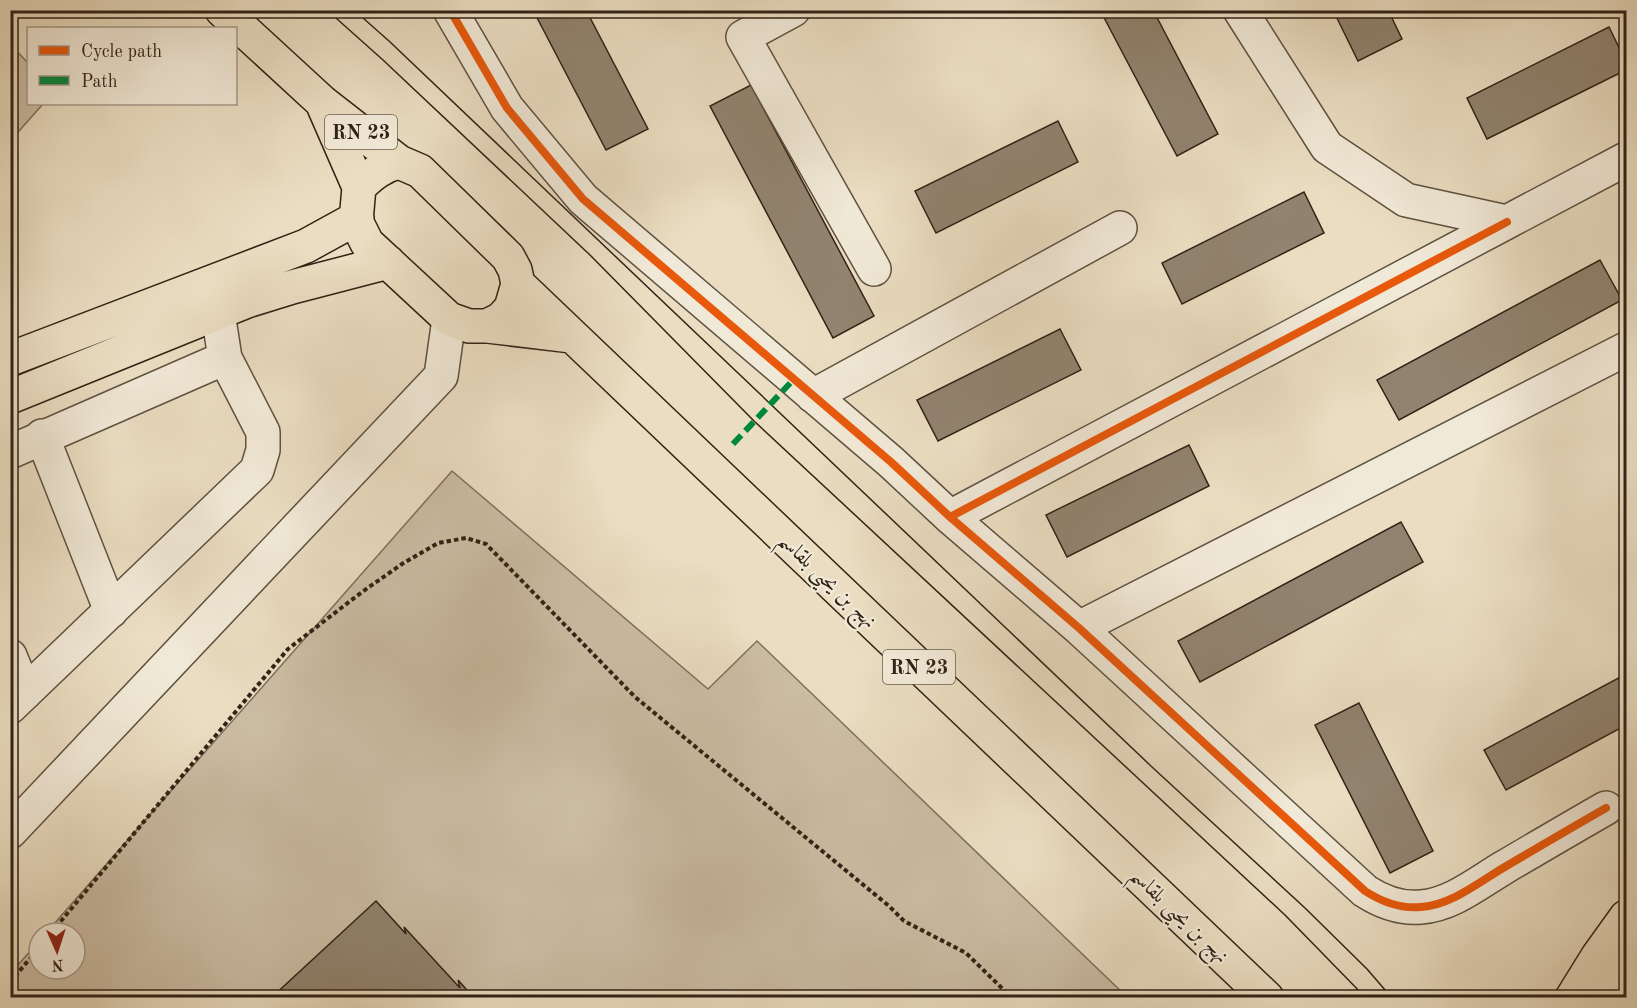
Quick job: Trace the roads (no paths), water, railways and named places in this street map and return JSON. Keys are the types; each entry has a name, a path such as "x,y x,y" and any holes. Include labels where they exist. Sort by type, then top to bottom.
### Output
{"main road":[{"name":"RN 23","path":"222,10 322,102 399,162"},
{"name":"RN 23","path":"322,102 358,202"},
{"path":"10,359 306,246 358,202 378,170 388,164 399,162 420,171 508,257 515,270 518,284 511,308 501,319 488,326"},
{"path":"358,202 356,221 367,243 449,319 469,326 488,326 572,336"},
{"path":"10,397 247,301 292,286 388,262"},
{"name":"نهج بن يحيى بلقاسم","path":"518,284 1267,998"},
{"path":"1608,998 1612,962 1626,917"},
{"path":"1556,998 1612,962"},
{"path":"1572,998 1612,962"}],"street":[{"path":"450,10 507,108 583,199 891,462 950,517 1079,628 1365,891 1391,904 1421,907 1449,899 1606,808"},
{"path":"793,10 743,37 874,269"},
{"path":"1240,10 1326,147 1406,200 1507,222"},
{"path":"950,517 1626,159"},
{"path":"813,396 1120,228"},
{"path":"18,700 256,470 263,450 263,432 225,358 218,313"},
{"path":"10,832 441,376 449,319"},
{"path":"1079,628 1626,349"},
{"path":"10,452 42,436 225,358"},
{"path":"42,436 111,611"},
{"path":"10,656 18,700"}],"tram line":[{"path":"327,10 590,255 754,421 1285,915 1366,998"},
{"path":"354,10 1152,767 1305,908 1367,969 1392,998"}]}
